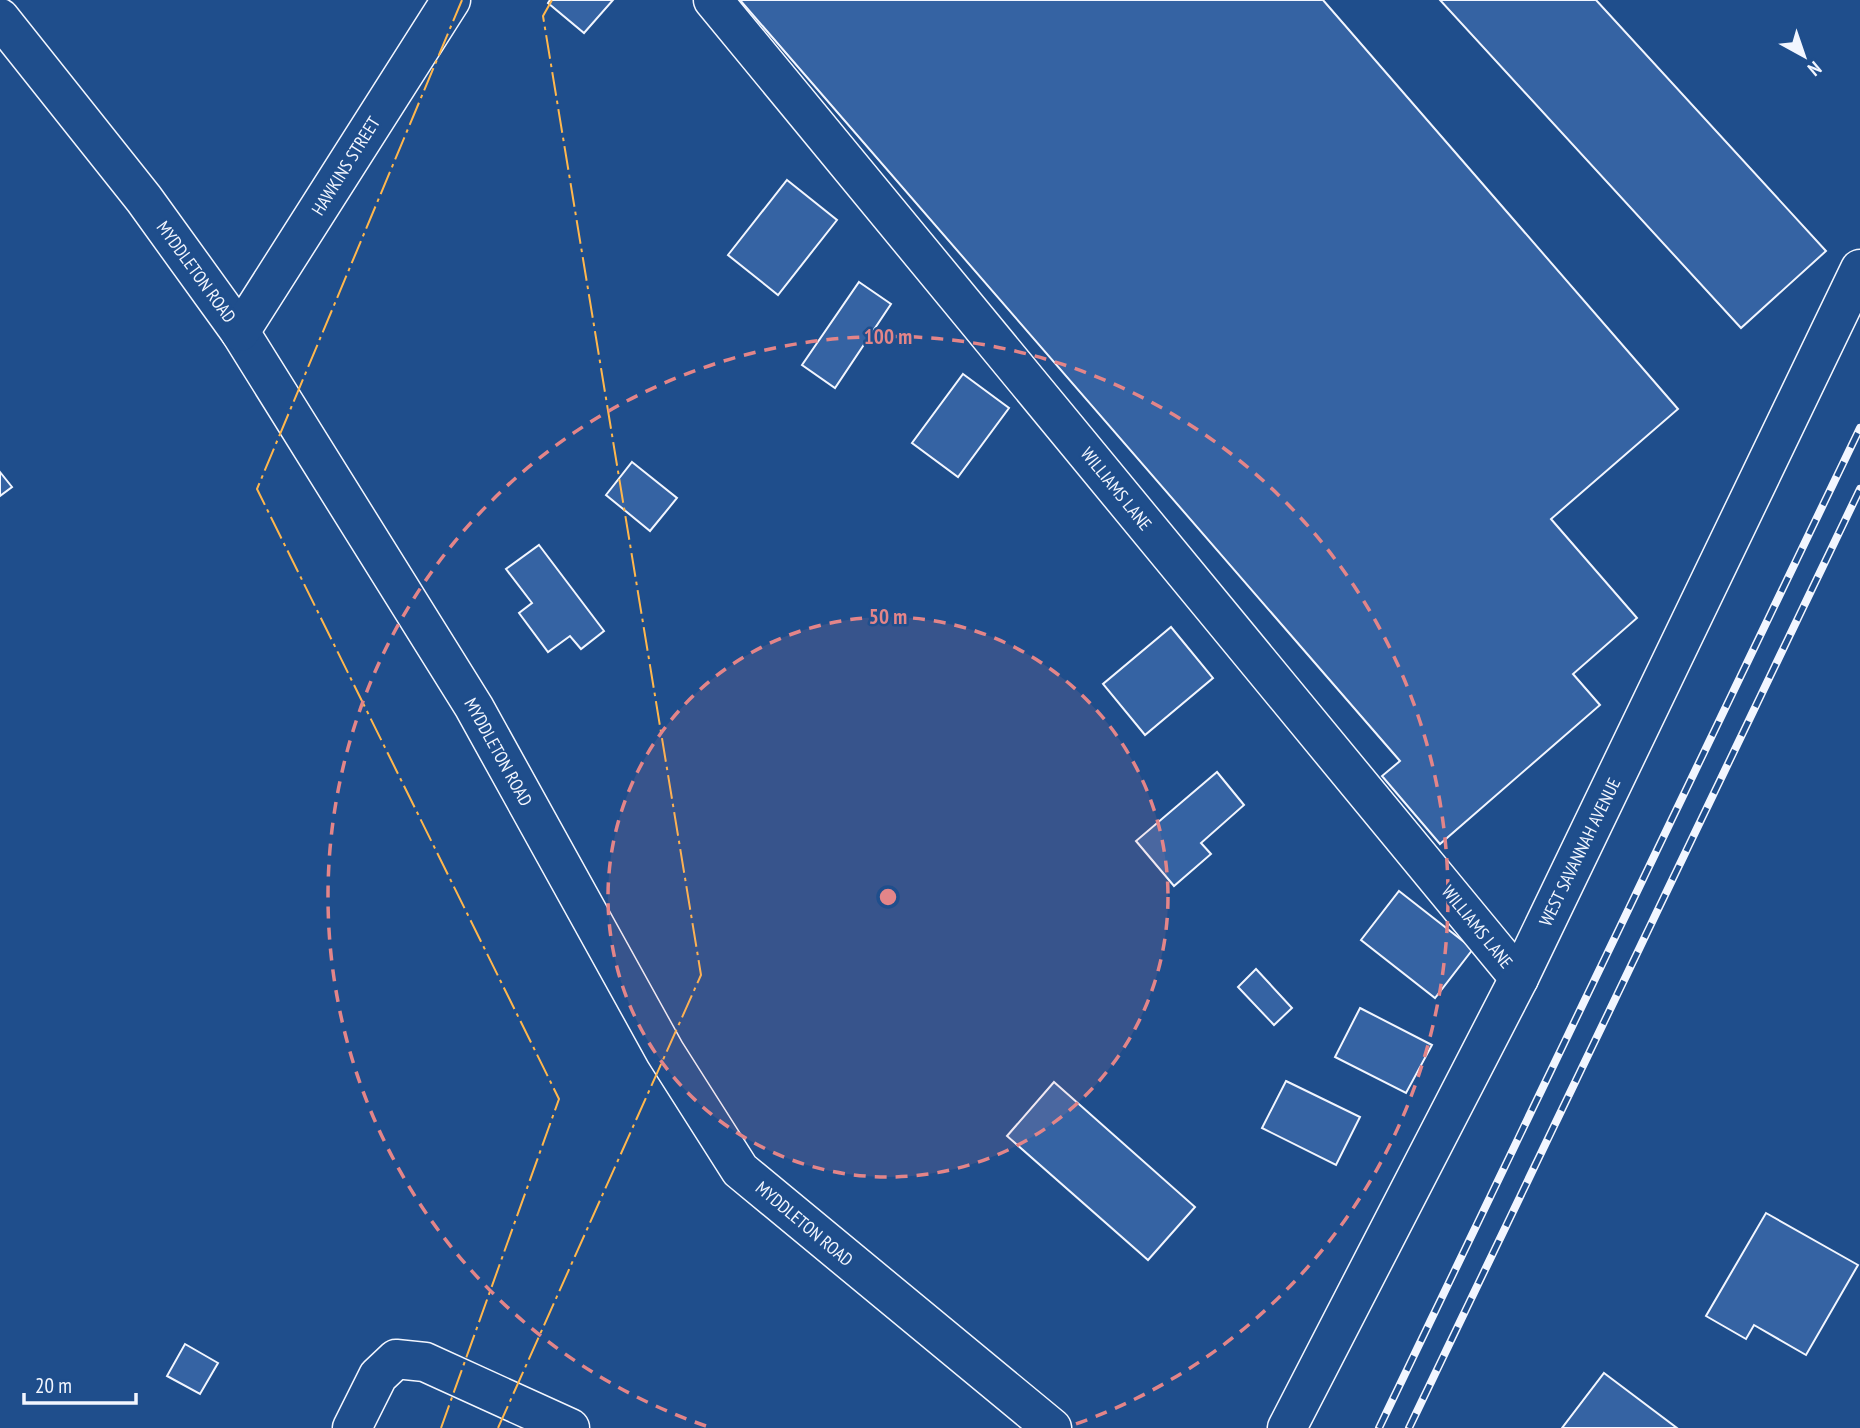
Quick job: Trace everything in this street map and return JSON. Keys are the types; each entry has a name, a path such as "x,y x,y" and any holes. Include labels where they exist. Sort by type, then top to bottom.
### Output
{"street":[{"name":"HAWKINS STREET","path":"240,332 452,0"},
{"name":"WILLIAMS LANE","path":"713,0 1519,978"},
{"name":"MYDDLETON ROAD","path":"0,18 144,199 240,332 474,707 665,1052 740,1170 1052,1428"},
{"name":"WEST SAVANNAH AVENUE","path":"1287,1428 1519,978 1860,269"},
{"path":"352,1428 377,1376 396,1359 425,1362 570,1428"}],"building":[{"path":"550,0 613,0 584,33 548,3"},
{"path":"740,0 1323,0 1678,409 1551,519 1637,618 1573,674 1600,705 1440,844 1382,776 1400,761"},
{"path":"1440,0 1596,0 1826,251 1741,328"},
{"path":"787,180 837,220 778,295 728,255"},
{"path":"859,282 891,304 835,388 802,365"},
{"path":"963,374 1009,408 958,477 912,443"},
{"path":"632,462 677,498 650,531 606,495"},
{"path":"0,472 12,487 0,496"},
{"path":"539,545 604,631 581,649 570,636 548,652 519,613 532,603 506,569"},
{"path":"1171,627 1213,678 1145,735 1103,684"},
{"path":"1217,772 1244,805 1201,843 1211,854 1174,886 1136,841"},
{"path":"1399,891 1473,949 1435,998 1361,940"},
{"path":"1256,969 1292,1008 1274,1025 1238,987"},
{"path":"1360,1008 1432,1045 1406,1093 1335,1057"},
{"path":"1286,1081 1360,1117 1336,1165 1262,1128"},
{"path":"1054,1082 1195,1207 1148,1260 1007,1136"},
{"path":"1766,1213 1858,1265 1806,1355 1754,1325 1746,1339 1706,1316"},
{"path":"185,1344 218,1363 200,1394 167,1376"},
{"path":"1604,1373 1677,1428 1562,1428"}],"railway":[{"path":"1379,1428 1860,428"},
{"path":"1409,1428 1860,489"}],"power":[{"path":"441,1428 559,1099 257,489 462,0"},
{"path":"498,1428 701,975 543,16 552,0"}]}
